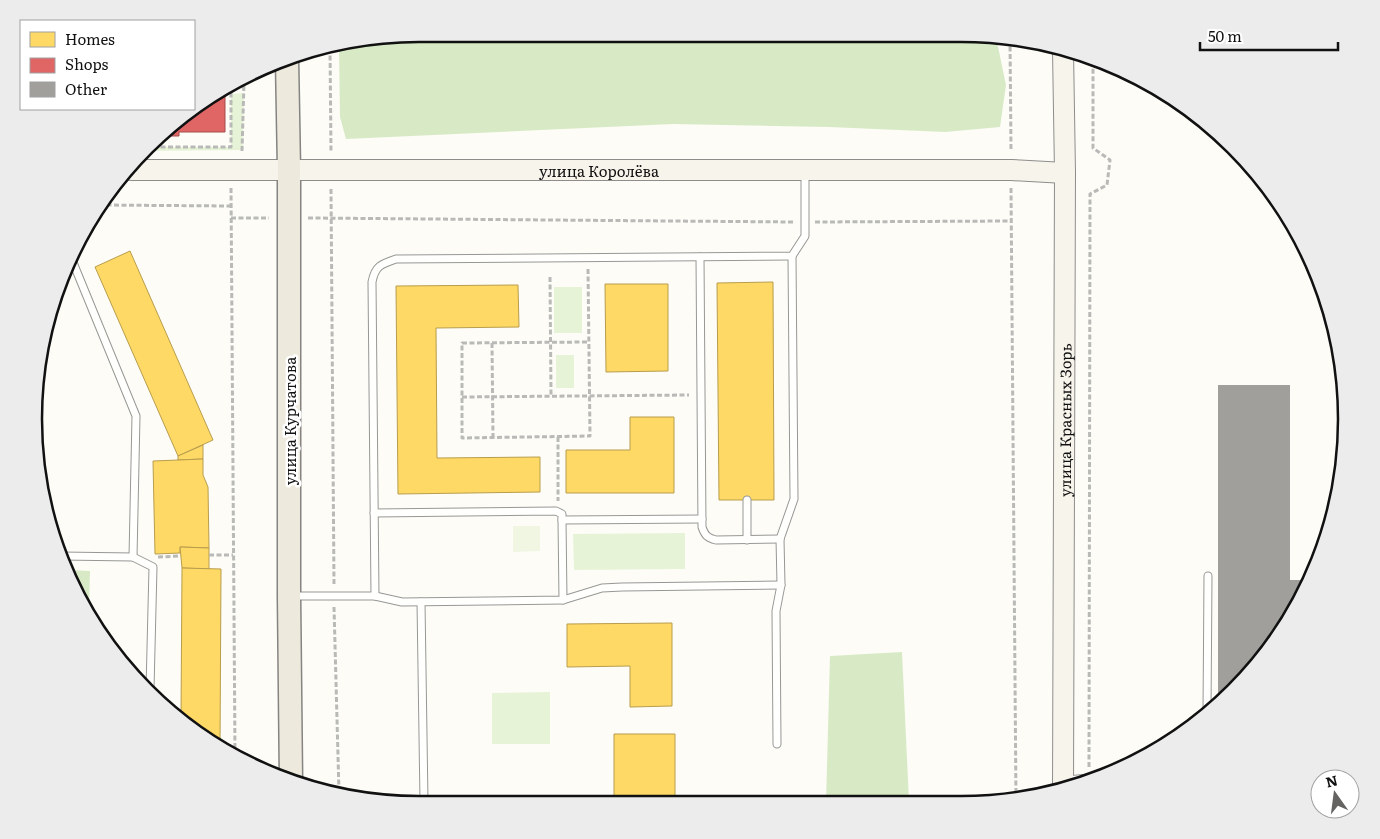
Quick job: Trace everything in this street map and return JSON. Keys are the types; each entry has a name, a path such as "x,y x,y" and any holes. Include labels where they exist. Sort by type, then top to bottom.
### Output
{"main road":[{"name":"улица Курчатова","path":"287,67 289,170 288,773"}],"street":[{"name":"улица Красных Зорь","path":"1063,57 1065,173 1063,782"},
{"name":"улица Королёва","path":"137,170 1011,170 1065,173"}],"lane":[{"path":"777,744 776,611 781,585 780,539 794,500 792,256 805,236 805,170"},
{"path":"375,596 372,282 374,272 382,264 396,259 792,256"},
{"path":"700,257 702,519 704,534 716,540 780,539"},
{"path":"75,267 136,416 133,557"},
{"path":"747,500 747,540"},
{"path":"374,513 556,511 562,514 563,600"},
{"path":"562,520 702,519"},
{"path":"68,556 133,557 153,567 150,683"},
{"path":"1207,705 1208,576"},
{"path":"289,596 375,596 402,602 563,600 602,588 781,585"},
{"path":"421,602 424,796"}],"path":[{"path":"1010,46 1016,792"},
{"path":"330,53 334,596 339,788"},
{"path":"1090,773 1090,194 1107,185 1110,160 1093,148 1093,67"},
{"path":"235,748 230,189 243,150 244,87"},
{"path":"159,147 231,147 232,92"},
{"path":"109,206 231,206"},
{"path":"331,217 805,222 1010,221"},
{"path":"588,258 589,342 589,396 590,436 462,438 462,343 589,342"},
{"path":"550,277 551,396"},
{"path":"492,343 493,437"},
{"path":"462,397 701,395"},
{"path":"556,511 558,500 558,437"},
{"path":"209,555 232,555"}],"green space":[{"path":"395,43 985,43 998,45 1006,85 1000,127 945,132 829,127 673,124 346,139 340,117 339,51"},
{"path":"244,93 243,150 155,151 159,147 231,147 231,94"},
{"path":"554,287 582,287 582,333 554,333"},
{"path":"556,355 574,355 574,388 556,388"},
{"path":"513,526 540,526 540,551 513,552"},
{"path":"685,533 685,569 574,570 573,534"},
{"path":"74,570 90,571 89,601"},
{"path":"902,652 909,796 826,796 830,656"},
{"path":"550,692 550,744 492,744 492,693"}],"building: Homes":[{"path":"130,251 213,440 178,456 95,267"},
{"path":"773,282 774,500 719,500 717,283"},
{"path":"605,284 668,284 668,371 606,372"},
{"path":"518,285 519,327 436,328 437,458 540,457 540,492 398,494 396,286"},
{"path":"630,417 674,417 674,493 566,493 566,450 630,450"},
{"path":"203,445 203,459 178,460 178,456"},
{"path":"203,459 203,475 208,487 209,548 180,547 180,553 155,554 153,461"},
{"path":"180,547 209,548 209,569 182,568"},
{"path":"182,568 221,569 220,739 181,711"},
{"path":"672,623 672,706 630,707 630,666 567,667 567,624"},
{"path":"614,734 675,734 675,796 614,796"}],"building: Shops":[{"path":"225,97 225,132 179,132 179,136 171,136 190,120"}],"building: Other":[{"path":"1218,385 1290,385 1290,580 1302,580 1287,608 1260,649 1218,694"}]}
